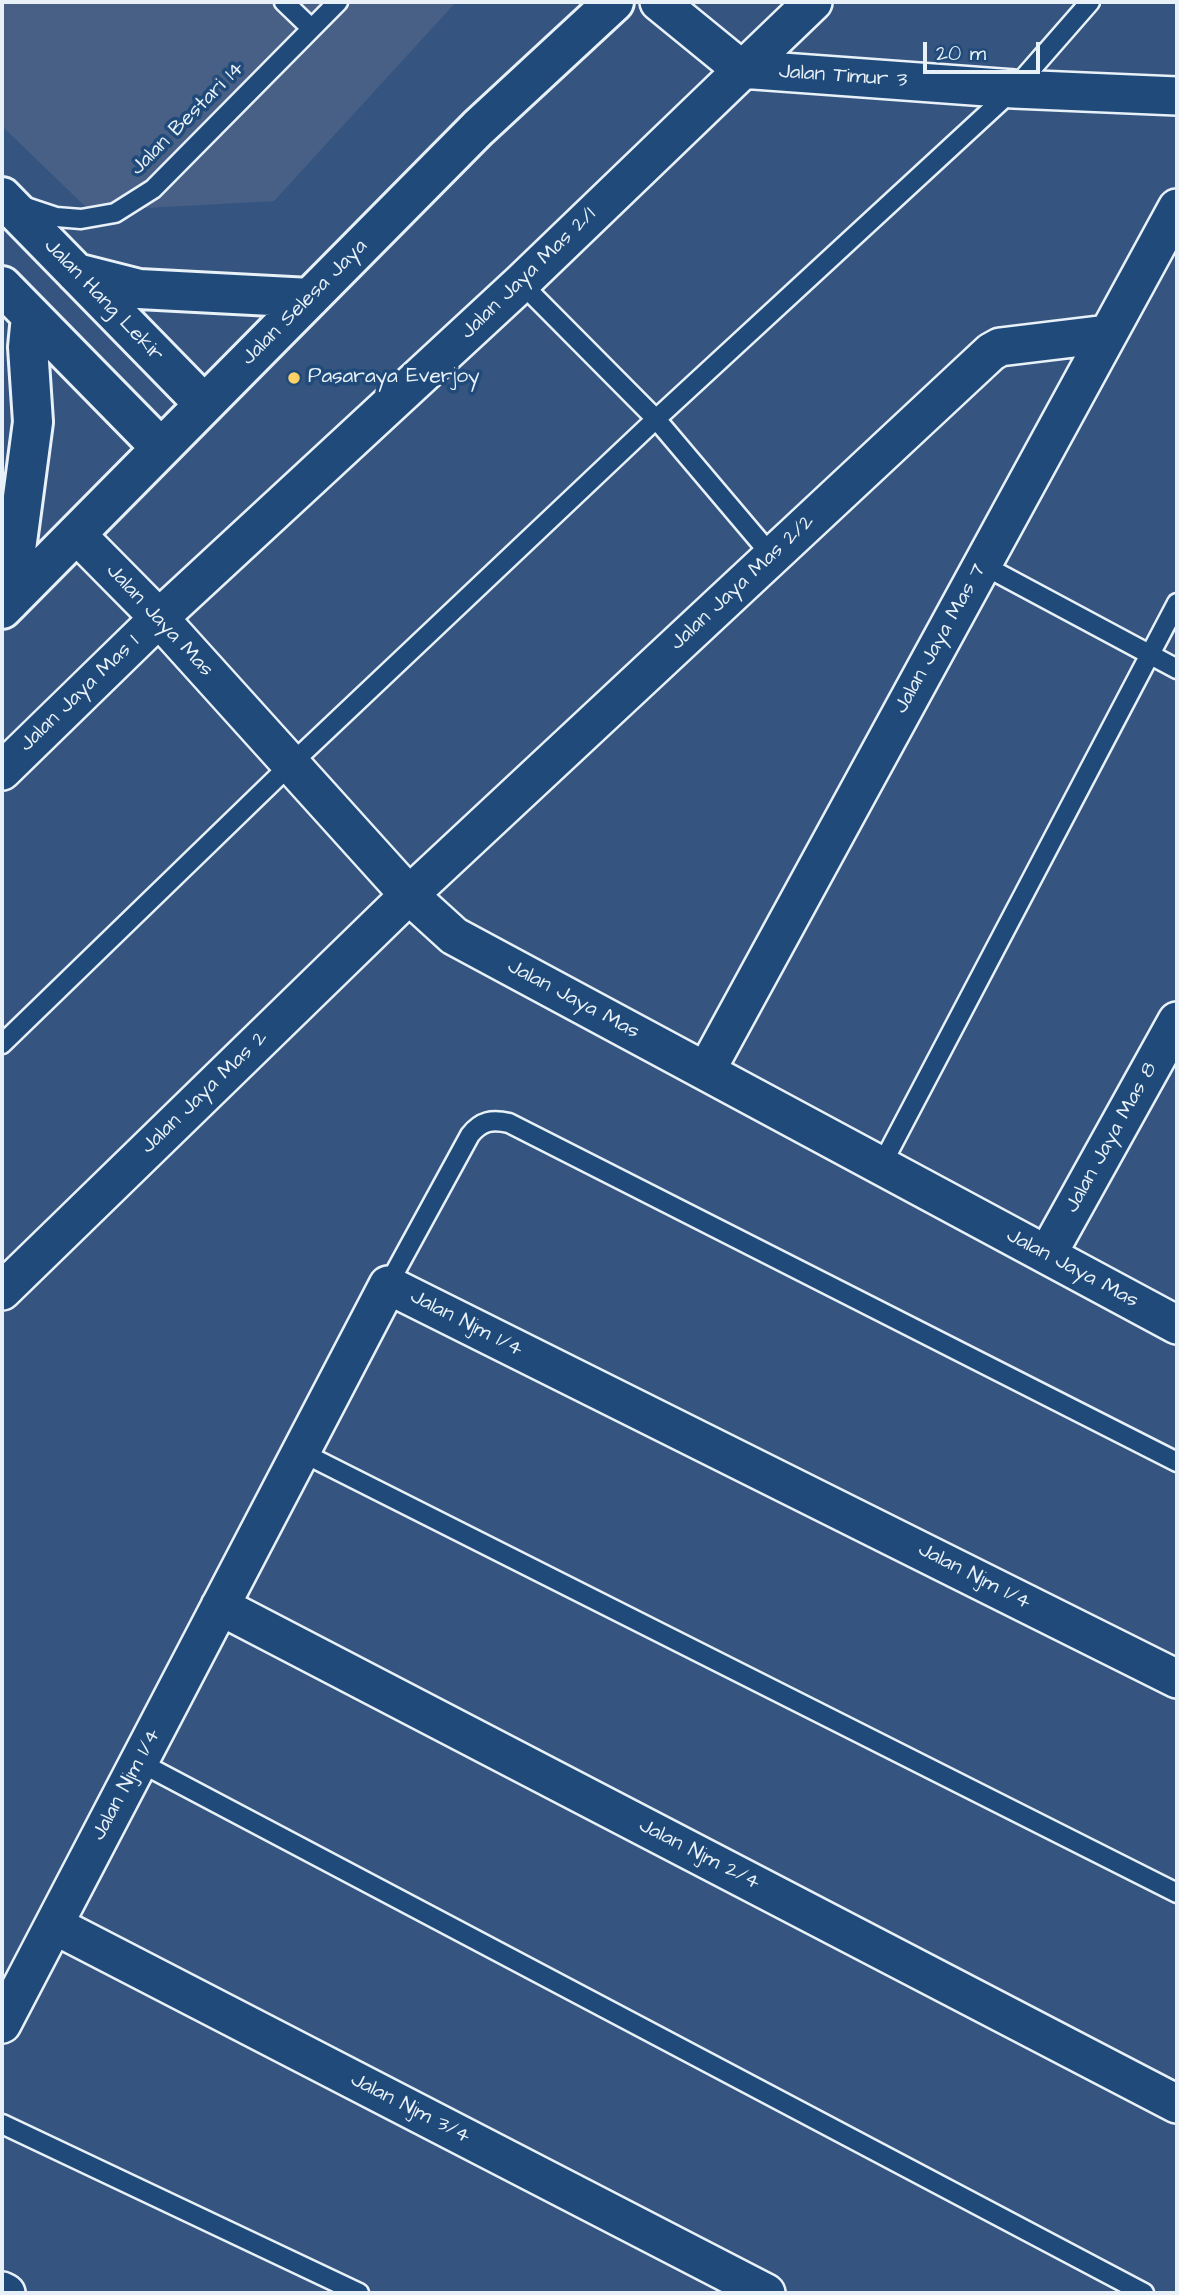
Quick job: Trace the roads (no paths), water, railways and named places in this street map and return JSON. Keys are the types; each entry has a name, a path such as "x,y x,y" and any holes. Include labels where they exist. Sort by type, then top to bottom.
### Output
{"street":[{"name":"Jalan Selesa Jaya","path":"6,605 478,128 614,2"},
{"path":"659,2 741,69"},
{"name":"Jalan Jaya Mas 2/1","path":"159,618 521,283 813,2"},
{"name":"Jalan Timur 3","path":"741,69 1014,89 1177,96"},
{"name":"Jalan Hang Lekir","path":"4,198 204,404"},
{"name":"Jalan Jaya Mas 7","path":"706,1071 1177,208"},
{"path":"76,273 139,289 310,298"},
{"path":"2,286 161,448"},
{"path":"6,605 33,422 28,346 31,316"},
{"name":"Jalan Jaya Mas 2/2","path":"409,895 991,352 1000,347 1107,334"},
{"name":"Jalan Jaya Mas","path":"76,534 159,618 409,895 454,936 1177,1325"},
{"name":"Jalan Jaya Mas 1","path":"2,771 159,618"},
{"name":"Jalan Jaya Mas 2","path":"2,1291 409,895"},
{"name":"Jalan Jaya Mas 8","path":"1047,1255 1177,1021"},
{"name":"Jalan Njm 1/4","path":"2,2024 388,1285 1177,1679"},
{"name":"Jalan Njm 2/4","path":"220,1606 1177,2104"},
{"name":"Jalan Njm 3/4","path":"54,1925 765,2293"}],"lane":[{"path":"284,2 311,28"},
{"name":"Jalan Bestari 14","path":"4,198 56,218 81,219 115,213 153,189 338,2"},
{"path":"2,1044 291,764 656,419 1014,89 1090,2"},
{"path":"521,283 656,419 772,556"},
{"path":"981,564 1177,669"},
{"path":"881,1166 1177,603"},
{"path":"388,1285 470,1135 477,1126 498,1120 521,1129 1177,1462"},
{"path":"301,1452 1177,1893"},
{"path":"139,1762 1144,2293"},
{"path":"2,2124 359,2293"}],"place":[{"name":"Pasaraya Everjoy","path":"294,378"}]}
